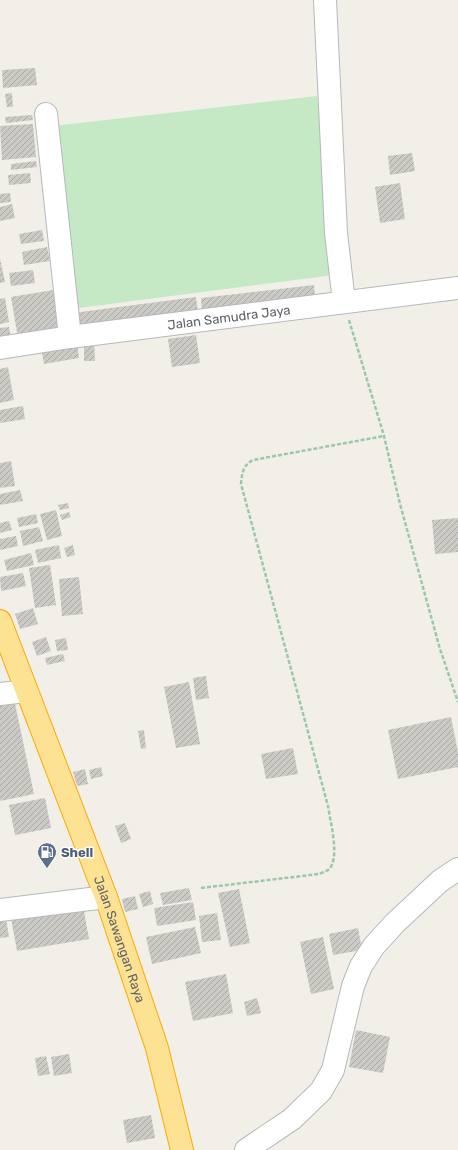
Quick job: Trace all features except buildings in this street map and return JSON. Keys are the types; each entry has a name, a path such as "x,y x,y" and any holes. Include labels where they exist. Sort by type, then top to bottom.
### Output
{"highway":[{"name":"Jalan Sawangan Raya","path":"0,621 106,897 157,1048 182,1150"}],"street":[{"path":"325,0 336,233 344,302"},
{"path":"46,114 70,337"},
{"name":"Jalan Samudra Jaya","path":"0,348 70,337 458,288"},
{"path":"0,694 26,691"},
{"path":"246,1150 292,1119 321,1091 333,1070 354,986 361,966 374,946 395,923 440,882 458,869"},
{"path":"0,910 106,897"}],"path":[{"path":"344,302 384,436 400,504 440,649 458,702"},
{"path":"201,888 319,874 330,868 334,855 334,841 328,806 241,484 244,467 247,463 253,460 384,436"}],"green space":[{"path":"317,96 334,275 63,310 44,127"}],"place":[{"name":"Shell","path":"47,869"}]}
